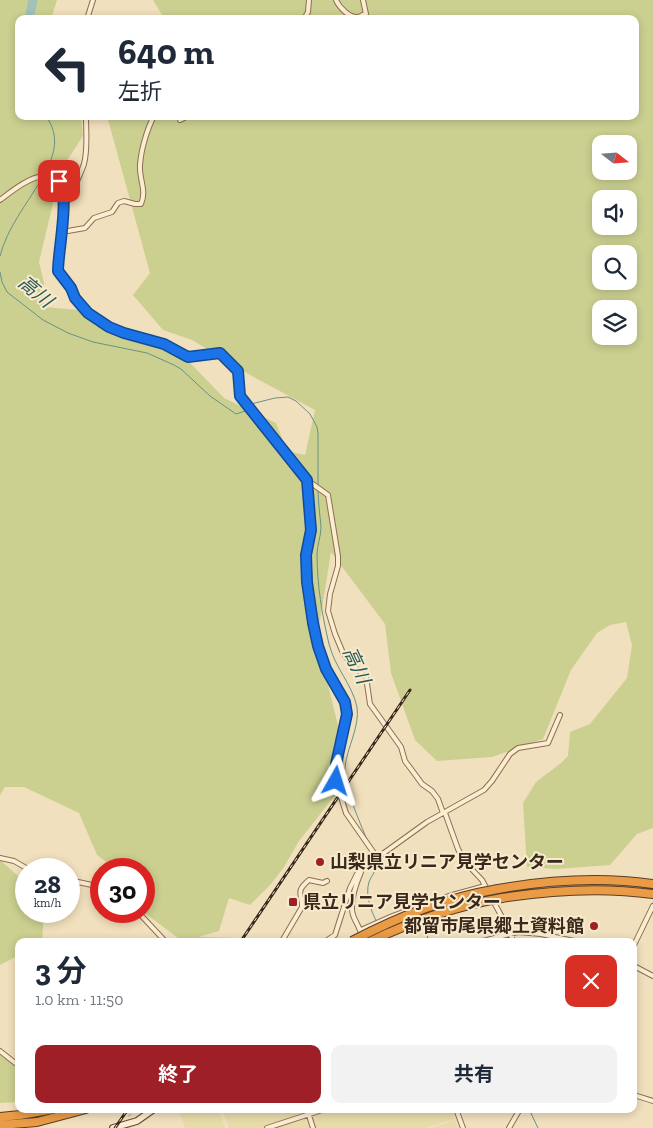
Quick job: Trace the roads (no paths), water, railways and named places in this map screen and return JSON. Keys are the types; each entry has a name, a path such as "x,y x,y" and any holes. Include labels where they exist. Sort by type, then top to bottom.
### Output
{"highway":[{"path":"358,938 433,904 498,889 568,881 621,881 653,884"},
{"path":"377,938 442,911 502,898 541,892 576,890 613,890 653,894"},
{"path":"0,1117 31,1113"},
{"path":"0,1125 37,1122 71,1113"}],"street":[{"path":"87,15 93,0"},
{"path":"306,15 309,0"},
{"path":"336,0 341,8 352,15"},
{"path":"363,0 366,14 363,15"},
{"path":"63,209 65,202 72,198 74,185 84,163 86,120"},
{"path":"62,232 84,228 94,218 112,212 118,203 124,201 141,204 144,194 140,165 153,120"},
{"path":"0,200 31,180 46,176 55,177 61,183 63,192 62,232 58,271 71,288 75,298 88,313 109,327 124,333 164,344 188,357 220,353 238,371 240,396 243,400 307,480 328,495 338,566 330,594 328,611 343,653 352,665 366,677 370,704 402,747 405,761 422,784 438,799 461,856 485,886 512,938"},
{"path":"307,480 311,530 306,555 306,574 313,623 323,661 345,702 347,714 336,764 336,781 346,813 376,856"},
{"path":"333,938 337,931 350,888 357,874 363,868 376,856 427,822 484,790 510,754 518,748 548,742 560,715"},
{"path":"0,858 15,862"},
{"path":"361,938 352,912 352,905 357,881 363,868"},
{"path":"284,938 302,908 299,895 302,886 309,880 323,883 327,881"},
{"path":"360,930 437,899 485,886"},
{"path":"637,938 653,906"},
{"path":"148,923 162,938"},
{"path":"495,938 518,932 528,932 551,938"},
{"path":"637,967 653,976"},
{"path":"0,1051 15,1063"},
{"path":"637,1095 653,1101"},
{"path":"113,1128 137,1121 148,1113"},
{"path":"267,1128 312,1113"},
{"path":"457,1113 463,1128"},
{"path":"510,1128 518,1113"},
{"path":"309,1114 313,1128"},
{"path":"130,1116 137,1121 140,1128"}],"waterway":[{"name":"高川","path":"30,15 33,0"},
{"name":"高川","path":"45,174 54,145 53,131 48,120"},
{"name":"高川","path":"0,256 12,226 41,180"},
{"name":"高川","path":"0,272 7,292 43,320 68,333 93,342 147,353 174,365 181,369 210,396 236,414 245,411"},
{"name":"高川","path":"251,404 288,397 296,401 310,414 317,427 318,434 318,485"},
{"name":"高川","path":"318,489 321,527 317,565 320,599 326,633 332,653 355,699 357,707 357,722 346,760 345,775 353,804 367,840"},
{"name":"高川","path":"377,922 368,897 368,887 378,860"},
{"name":"高川","path":"417,925 425,928 428,932 427,938"},
{"name":"高川","path":"531,1113 538,1128"}],"railway":[{"path":"243,938 410,690"},
{"path":"115,1128 125,1113"}],"place":[{"name":"山梨県立リニア見学センター","path":"320,862"},
{"name":"県立リニア見学センター","path":"293,902"},
{"name":"都留市尾県郷土資料館","path":"594,926"}]}
